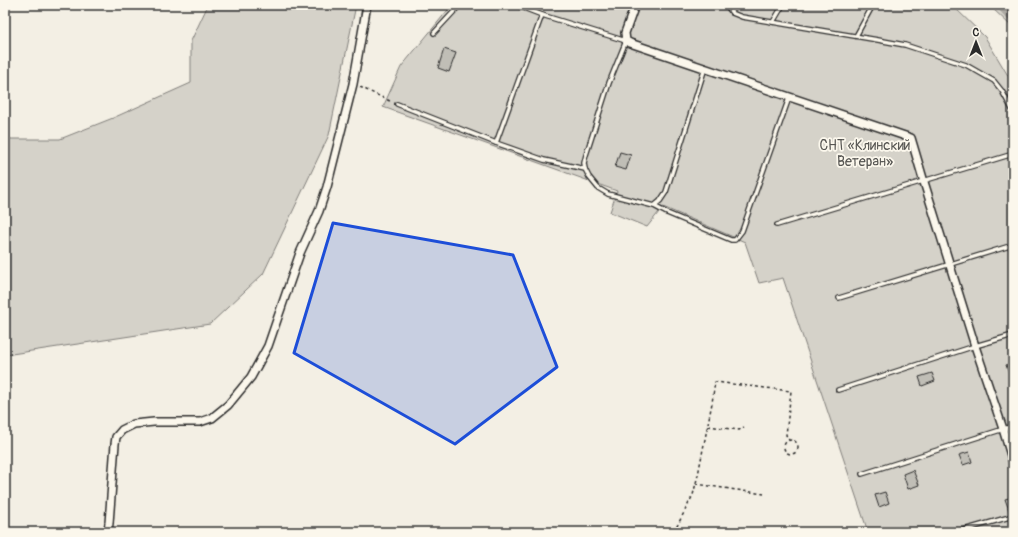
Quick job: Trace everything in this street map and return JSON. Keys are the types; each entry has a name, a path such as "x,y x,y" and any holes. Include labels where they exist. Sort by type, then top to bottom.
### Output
{"street":[{"path":"108,532 115,444 116,437 122,430 134,424 154,422 200,422 212,418 228,405 251,377 268,346 300,253 327,188 354,84 367,5"},
{"path":"635,5 625,33 626,41 630,43 911,138 974,346 1013,462"}],"lane":[{"path":"434,33 460,5"},
{"path":"516,5 542,15 626,41 608,83 584,163 589,177 598,188 608,194 654,206 731,240 736,240 742,231 790,96"},
{"path":"726,5 732,13 742,17 905,45 966,65 994,81 1002,91 1013,111"},
{"path":"773,22 783,5"},
{"path":"856,36 873,5"},
{"path":"496,143 542,15"},
{"path":"654,206 660,201 666,192 705,68"},
{"path":"397,104 496,143 544,160 585,169"},
{"path":"777,225 1013,154"},
{"path":"839,298 1013,245"},
{"path":"838,390 1013,335"},
{"path":"862,474 1013,426"},
{"path":"957,532 1013,516"}],"path":[{"path":"354,84 397,104"},
{"path":"674,532 693,495 708,426 715,382 791,391 786,435 789,440 793,440 798,445 798,449 793,454 788,453 784,449 785,442 789,440"},
{"path":"708,426 739,430 744,428"},
{"path":"696,484 764,494"}],"highlighted area":[{"path":"333,223 513,255 557,367 455,444 294,353"}],"green space":[{"path":"208,5 356,5 329,135 263,274 210,324 5,355 5,135 11,139 60,139 113,118 191,83 191,41"},
{"name":"СНТ «Клинский Ветеран»","path":"452,5 952,5 985,37 1013,84 1013,532 868,532 783,278 759,283 745,242 663,207 647,227 610,212 617,191 383,107 401,67"},
{"path":"989,5 1013,5 1013,28"}],"building":[{"path":"444,49 456,53 449,72 438,68"},
{"path":"620,152 631,155 626,170 615,167"},
{"path":"1013,362 1013,382 1012,382 1006,365"},
{"path":"932,373 935,381 922,386 919,377"},
{"path":"969,452 972,462 963,465 959,455"},
{"path":"913,470 919,485 908,489 903,474"},
{"path":"885,492 889,503 879,507 875,495"},
{"path":"1013,497 1013,513 1010,513 1005,499"}],"waterway":[{"path":"1004,5 1013,15"}]}
